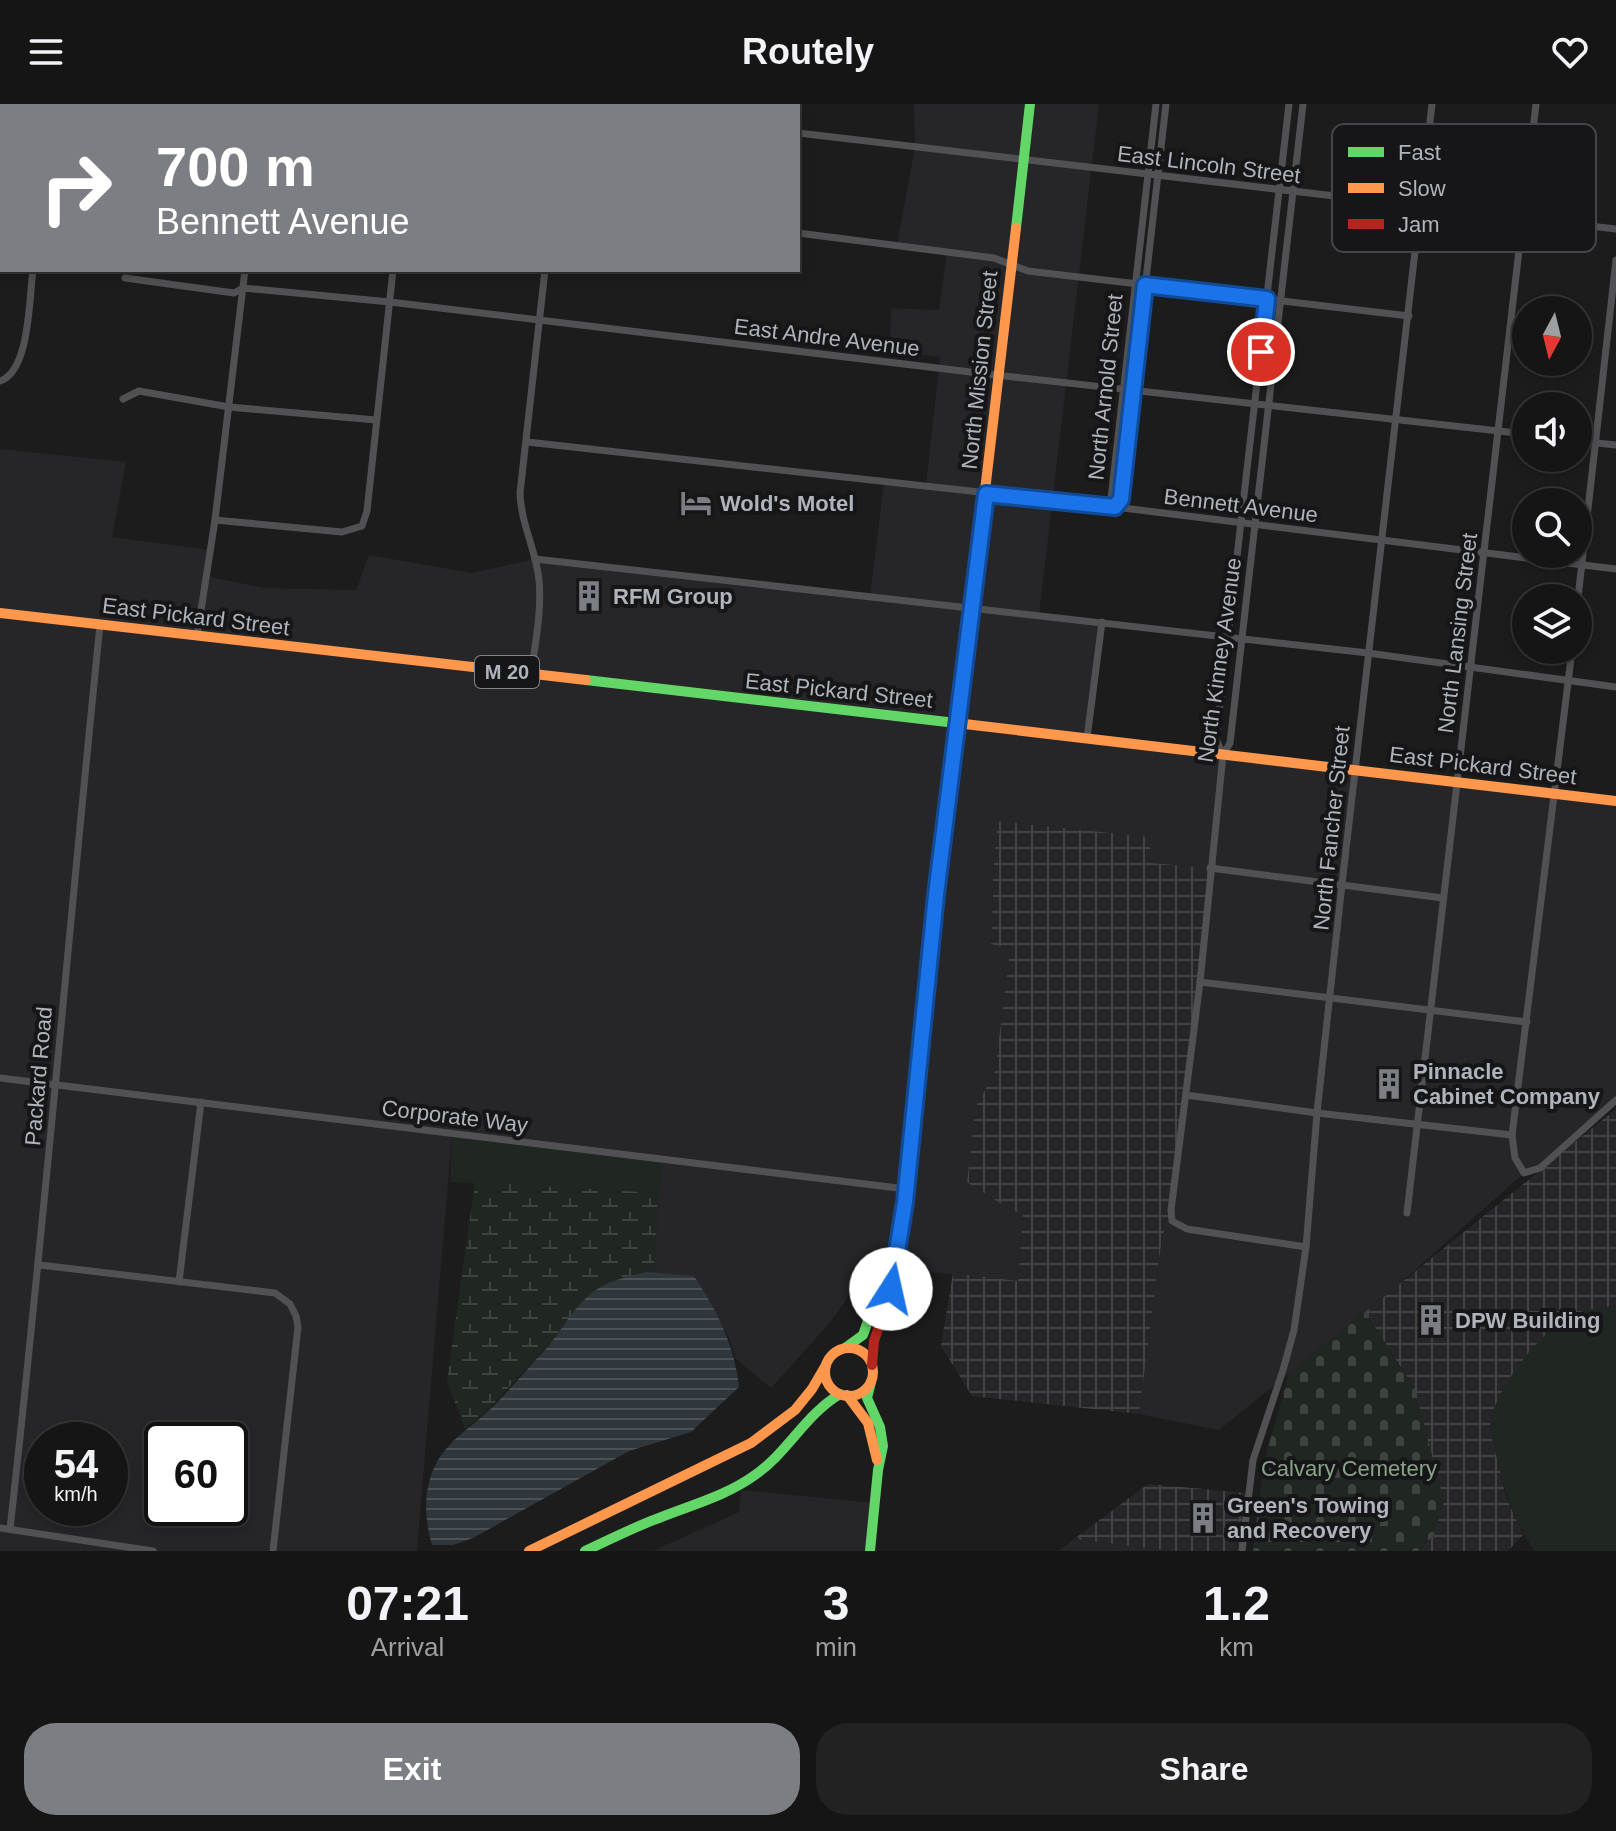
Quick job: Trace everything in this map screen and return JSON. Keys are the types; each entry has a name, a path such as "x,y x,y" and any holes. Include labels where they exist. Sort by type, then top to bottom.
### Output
{"main road":[{"name":"North Mission Street","path":"870,1551 883,1446 880,1427 867,1398 874,1341 889,1297 906,1189 936,895 1030,104"},
{"name":"East Pickard Street","path":"0,613 1616,801"},
{"name":"North Mission Street","path":"878,1470 871,1428 865,1416 828,1382 826,1365 833,1354 863,1335 882,1281 895,1261"},
{"path":"845,1348 862,1351 872,1365"},
{"path":"529,1551 757,1440 800,1405 814,1389 826,1365"},
{"path":"585,1551 753,1477 788,1446 813,1411 844,1395 862,1392 871,1382"}],"street":[{"name":"North Arnold Street","path":"1156,104 1122,388 1111,499 1115,507 1121,499 1166,104"},
{"path":"1223,755 1216,739 1289,104"},
{"name":"North Kinney Avenue","path":"1303,104 1230,743 1223,755 1200,982 1171,1210 1172,1221 1187,1229 1306,1247"},
{"name":"North Fancher Street","path":"1430,124 1432,104"},
{"name":"North Lansing Street","path":"1534,124 1536,104"},
{"name":"East Lincoln Street","path":"800,133 1332,196"},
{"name":"East Lincoln Street","path":"1596,226 1616,229"},
{"path":"800,233 994,258 1028,271 1409,316"},
{"name":"North Fancher Street","path":"1242,1551 1253,1460 1294,1330 1306,1247 1342,884 1415,252"},
{"name":"North Lansing Street","path":"1407,1213 1520,252"},
{"path":"1591,488 1616,260"},
{"path":"0,381 14,373 22,356 33,272"},
{"path":"197,637 215,520 245,272"},
{"path":"215,520 342,532 362,526 367,511 393,272"},
{"path":"531,675 539,600 535,559 521,511 545,272"},
{"name":"East Andre Avenue","path":"125,278 234,293 243,288 390,302 1512,432"},
{"path":"123,399 139,391 229,407 376,420"},
{"name":"Bennett Avenue","path":"527,442 1115,507 1512,556"},
{"path":"1592,442 1616,445"},
{"path":"535,559 1368,653 1616,687"},
{"name":"Bennett Avenue","path":"1592,565 1616,569"},
{"path":"1087,738 1102,622"},
{"name":"Packard Road","path":"10,1529 40,1265 100,625"},
{"path":"1570,664 1512,1135 1515,1158 1524,1173 1540,1168 1616,1100"},
{"path":"1210,868 1443,898"},
{"path":"1200,982 1527,1022"},
{"name":"Corporate Way","path":"0,1078 906,1189"},
{"path":"1186,1095 1512,1135"},
{"path":"179,1282 201,1102"},
{"path":"40,1265 275,1293 290,1304 298,1327 297,1352 273,1551"},
{"path":"0,1528 153,1551"}],"shaded area":[{"path":"914,104 1099,104 1039,615 1102,622 1087,738 1616,801 1616,1100 1540,1168 1524,1173 1398,1285 1219,1430 1139,1414 1210,869 1150,863 1148,837 999,821 994,856 991,944 1010,949 995,1071 976,1108 1006,1207 1023,1215 1018,1281 864,1265 846,1300 828,1325 771,1388 736,1359 729,1338 695,1277 654,1273 663,1158 452,1134 417,1551 0,1551 0,449 126,462 112,537 210,550 205,576 265,588 356,590 369,555 472,573 535,559 870,597 884,482 926,486 940,357 890,350 891,308 939,310 947,252 897,245 915,147"},
{"path":"998,821 1149,837 1151,863 1210,868 1171,1210 1162,1237 1139,1414 972,1396 941,1346 953,1273 1018,1281 1023,1215 967,1182 976,1107 995,1071 1010,949 991,944"},
{"path":"1616,1109 1616,1305 1575,1314 1495,1406 1490,1427 1506,1497 1523,1535 1508,1551 1419,1551 1434,1535 1415,1389 1365,1312"},
{"path":"647,1272 694,1276 724,1329 734,1357 739,1387 691,1432 629,1451 473,1538 453,1545 432,1545 427,1524 427,1492 432,1472 442,1455 508,1391 592,1292 622,1278"},
{"path":"1148,1484 1248,1493 1242,1551 1170,1551 1074,1539"},
{"path":"741,1490 874,1503 868,1551 653,1551 739,1512"},
{"path":"1074,1539 1170,1551 1059,1551"}],"green space":[{"path":"452,1134 663,1158 658,1193 450,1182"},
{"path":"475,1182 658,1193 654,1273 625,1277 604,1285 484,1414 465,1429 447,1381"},
{"path":"1616,1305 1616,1551 1535,1551 1515,1517 1503,1481 1490,1425 1493,1411 1510,1378 1548,1333 1574,1314"},
{"name":"Calvary Cemetery","path":"1365,1312 1415,1389 1444,1502 1434,1535 1418,1551 1253,1551 1264,1462 1289,1373"}],"traffic: fast":[{"path":"1016,228 1030,104"},
{"path":"586,680 956,723"},
{"path":"845,1348 863,1335 882,1281 893,1263"},
{"path":"870,1551 883,1446 880,1427 867,1398 871,1382"},
{"path":"585,1551 744,1482 767,1466 817,1412 840,1394"}],"traffic: slow":[{"path":"957,728 1016,228"},
{"path":"0,613 586,680"},
{"path":"956,723 1616,801"},
{"path":"849,1348 866,1355 873,1372 866,1389 849,1396 832,1389 825,1372 832,1355 849,1348"},
{"path":"529,1551 751,1443 795,1410 826,1365"},
{"path":"847,1395 868,1423 877,1460"}],"traffic: jam":[{"path":"872,1365 874,1341 889,1297 901,1232 936,895 957,728"}],"place":[{"name":"Wold's Motel","path":"696,503"},
{"name":"RFM Group","path":"589,596"},
{"name":"Pinnacle Cabinet Company","path":"1389,1084"},
{"name":"DPW Building","path":"1431,1320"},
{"name":"Green's Towing and Recovery","path":"1203,1518"}],"route":[{"path":"891,1289 905,1202 936,895 986,494 1115,507 1121,499 1145,285 1267,299 1261,352"}]}
